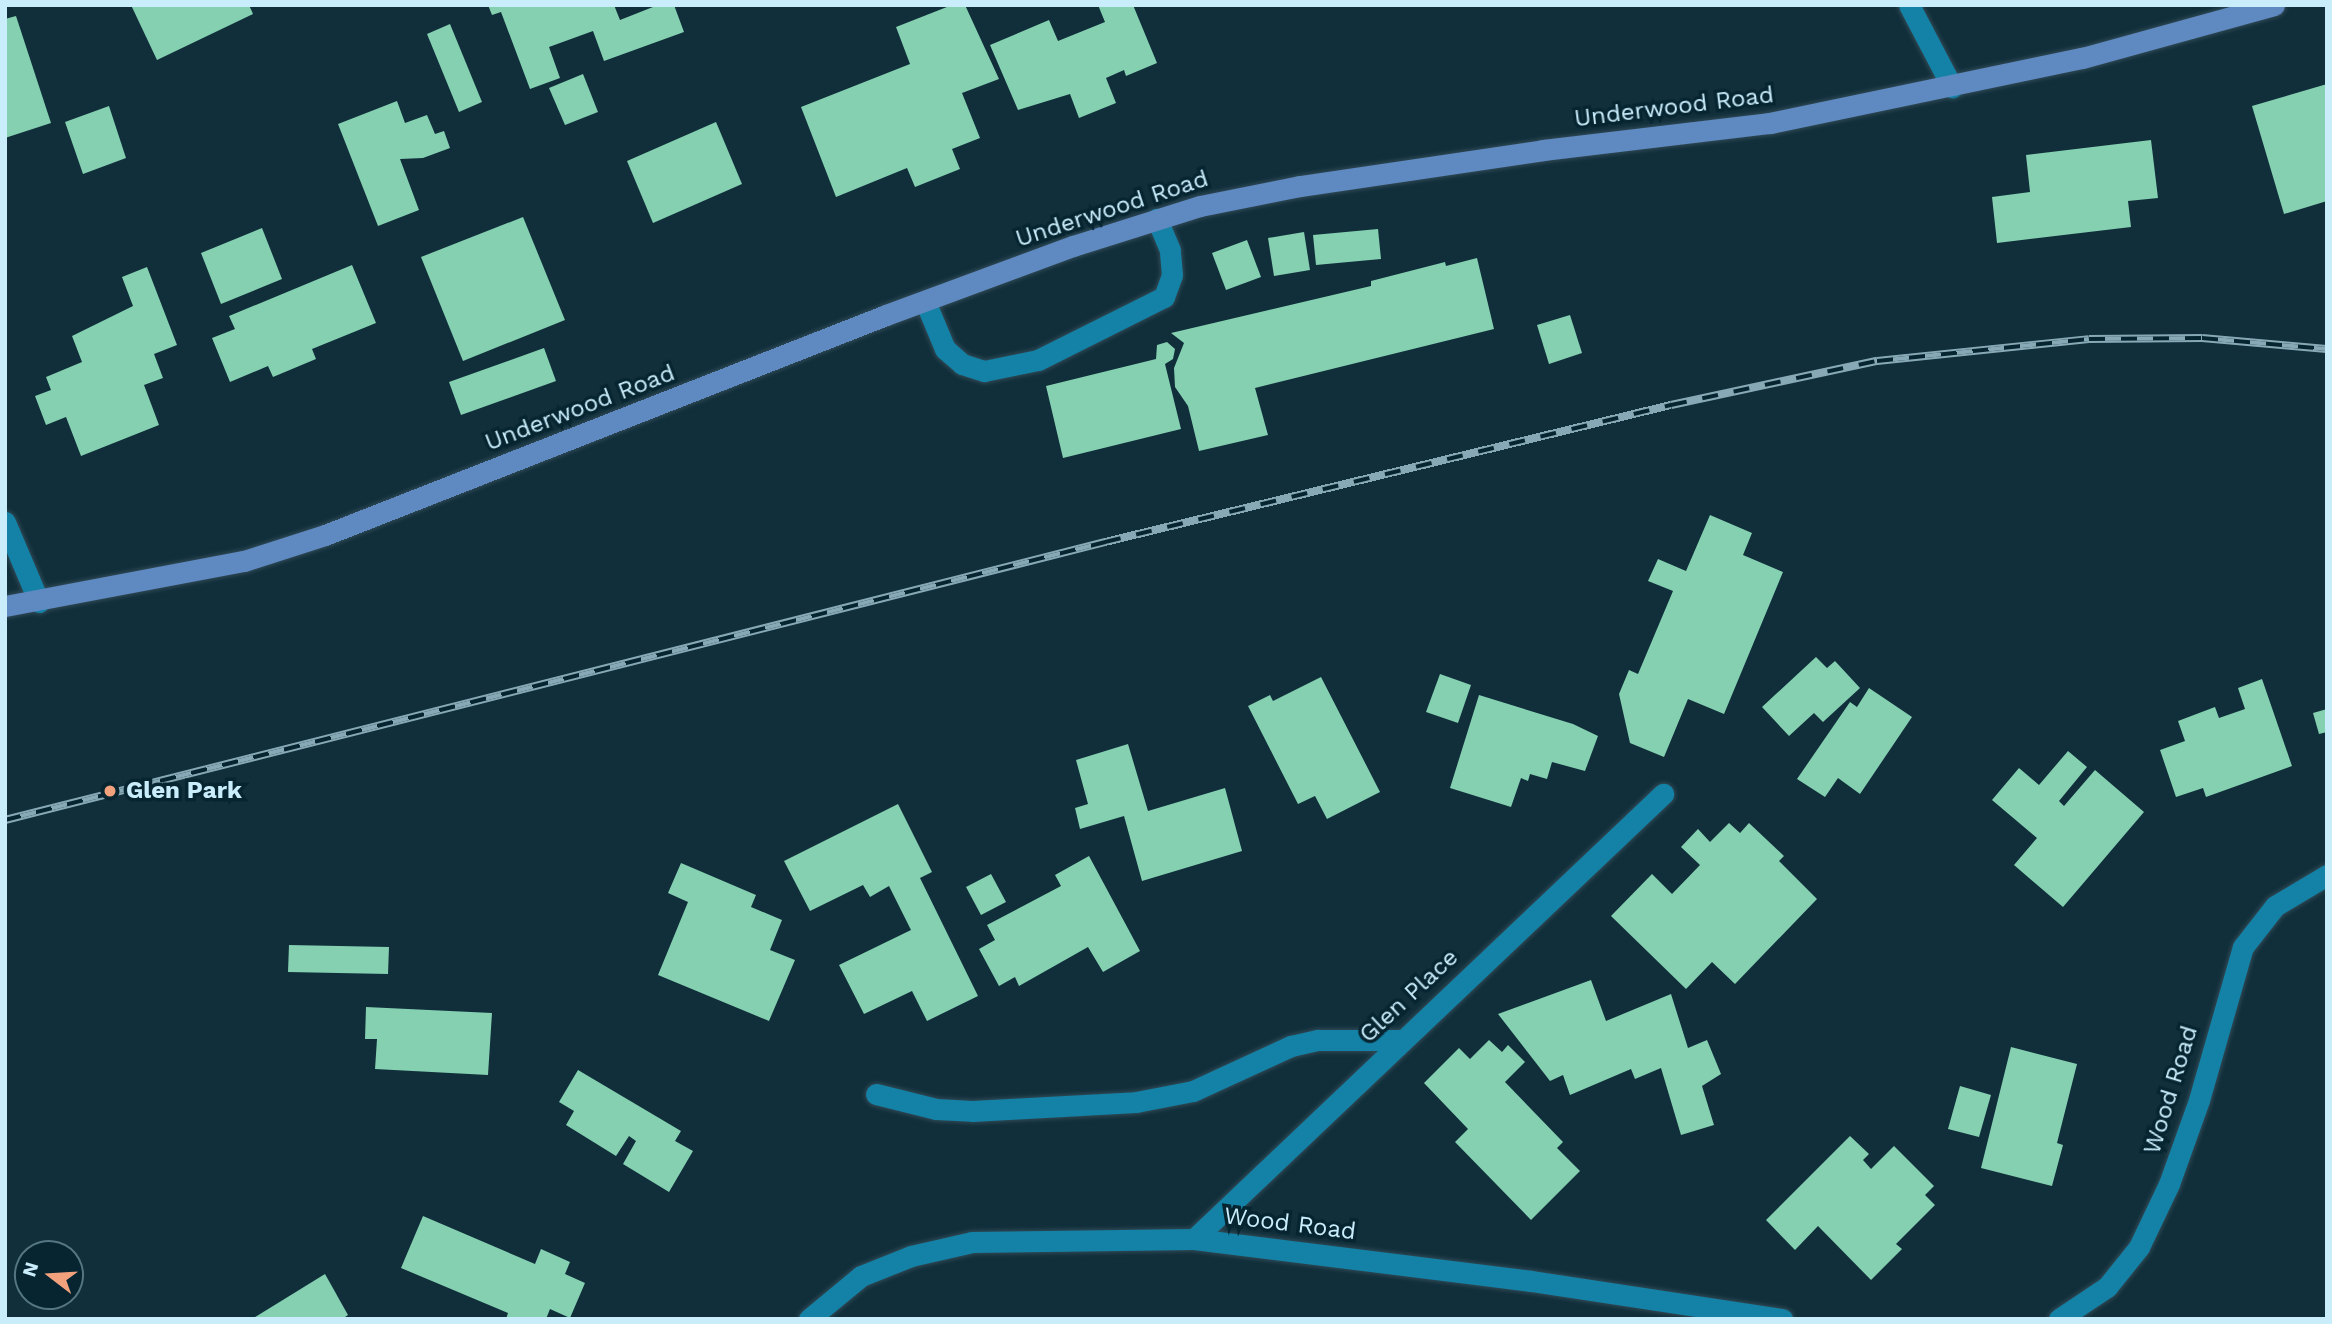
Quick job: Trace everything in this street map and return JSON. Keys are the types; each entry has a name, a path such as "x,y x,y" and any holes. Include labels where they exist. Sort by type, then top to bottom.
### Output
{"main road":[{"name":"Underwood Road","path":"5,606 39,602 244,561 325,535 925,301 1200,206 1300,186 1770,123 1952,88 2082,58 2274,5"}],"street":[{"path":"1909,5 1952,88"},
{"path":"925,301 945,349 962,365 984,371 1038,360 1164,297 1172,275 1170,250 1157,219"},
{"path":"5,522 39,602"},
{"name":"Glen Place","path":"1194,1239 1663,794"},
{"name":"Wood Road","path":"2059,1319 2107,1287 2139,1247 2169,1184 2199,1100 2244,947 2275,906 2327,875"},
{"path":"876,1094 936,1109 972,1111 1136,1102 1193,1091 1305,1043 1402,1040"},
{"name":"Wood Road","path":"809,1319 861,1276 911,1256 972,1242 1194,1239 1544,1282 1782,1319"}],"building":[{"path":"131,5 249,5 253,14 157,60"},
{"path":"488,5 614,5 620,20 658,5 674,5 684,32 604,61 593,31 549,47 560,78 530,89 501,12 492,15"},
{"path":"952,5 965,5 999,79 962,93 980,138 952,149 960,169 915,187 907,168 836,197 801,107 910,64 896,27"},
{"path":"1098,5 1133,5 1157,63 1126,76 1124,70 1106,78 1116,103 1079,118 1070,94 1018,110 990,45 1049,20 1058,41 1105,22"},
{"path":"16,16 51,123 5,138 5,19"},
{"path":"450,24 482,102 459,112 427,34"},
{"path":"583,74 598,112 565,125 549,88"},
{"path":"2327,84 2327,201 2284,214 2252,106"},
{"path":"397,101 405,123 427,115 435,134 444,131 450,148 423,158 400,159 419,210 378,226 338,124"},
{"path":"109,106 126,158 83,174 65,122"},
{"path":"716,122 742,184 653,223 627,161"},
{"path":"2151,140 2158,198 2128,201 2131,227 1997,243 1992,197 2030,192 2026,155"},
{"path":"523,217 565,320 463,361 421,257"},
{"path":"262,228 282,279 221,304 201,253"},
{"path":"1378,229 1381,259 1316,265 1313,235"},
{"path":"1304,232 1310,270 1274,276 1268,238"},
{"path":"1247,240 1261,277 1226,290 1212,253"},
{"path":"1477,258 1494,329 1255,388 1268,435 1199,451 1188,406 1175,387 1174,368 1184,343 1171,333 1371,286 1371,281 1445,262 1446,266"},
{"path":"352,265 376,323 312,349 316,359 273,377 268,366 230,382 212,338 235,329 229,316"},
{"path":"147,267 177,345 154,354 163,378 144,385 159,425 81,456 66,417 46,425 35,396 51,390 46,377 82,362 72,336 133,306 122,277"},
{"path":"1570,315 1582,353 1549,364 1537,325"},
{"path":"1167,342 1175,349 1173,359 1165,364 1181,429 1063,458 1046,386 1156,359 1157,345"},
{"path":"544,348 556,381 461,415 449,382"},
{"path":"1710,515 1752,533 1743,555 1783,572 1724,714 1688,699 1664,757 1630,743 1619,694 1629,670 1638,674 1673,591 1648,581 1658,559 1686,571"},
{"path":"1816,657 1827,668 1835,661 1860,688 1823,722 1814,713 1789,736 1762,707"},
{"path":"1440,674 1471,685 1458,723 1426,712"},
{"path":"1321,677 1380,792 1327,819 1315,796 1298,804 1248,706 1270,695 1273,701"},
{"path":"2262,679 2292,766 2206,797 2203,788 2176,797 2160,750 2185,741 2178,721 2215,707 2219,718 2245,709 2238,688"},
{"path":"1869,688 1912,717 1860,794 1838,778 1825,797 1797,779 1850,702 1857,707"},
{"path":"1479,695 1573,724 1598,736 1585,771 1552,762 1547,779 1530,774 1528,781 1521,778 1511,807 1450,788"},
{"path":"2327,709 2327,732 2319,734 2313,713"},
{"path":"1128,744 1148,811 1225,788 1242,851 1142,881 1124,816 1080,829 1075,808 1088,804 1076,760"},
{"path":"2068,751 2087,767 2059,801 2064,806 2095,770 2144,812 2063,907 2014,865 2037,838 1992,800 2019,768 2039,785"},
{"path":"898,804 932,872 920,878 978,996 927,1021 912,991 864,1014 839,965 911,930 889,886 870,897 863,885 810,911 784,861"},
{"path":"1729,823 1740,833 1749,823 1784,856 1779,861 1817,899 1735,984 1712,962 1686,989 1611,916 1652,874 1672,894 1700,865 1681,847 1698,829 1710,842"},
{"path":"1089,856 1140,951 1103,972 1088,947 1019,986 1015,977 999,986 979,949 995,940 987,925 1061,886 1055,875"},
{"path":"681,863 756,895 751,907 782,920 770,950 795,960 769,1021 658,975 688,902 668,893"},
{"path":"991,874 1006,902 981,915 966,887"},
{"path":"289,945 389,947 388,974 288,972"},
{"path":"1591,980 1606,1021 1671,994 1688,1048 1707,1040 1721,1074 1702,1086 1714,1125 1681,1135 1661,1068 1635,1079 1631,1069 1570,1095 1563,1075 1550,1081 1498,1014"},
{"path":"366,1007 492,1013 488,1075 375,1069 377,1039 365,1039"},
{"path":"1489,1040 1502,1052 1508,1045 1525,1062 1505,1082 1563,1142 1557,1148 1580,1171 1531,1220 1455,1142 1468,1129 1424,1083 1459,1048 1470,1059"},
{"path":"2011,1047 2077,1064 2057,1143 2063,1145 2052,1186 1981,1168"},
{"path":"578,1070 681,1131 675,1141 693,1151 669,1192 623,1164 636,1141 629,1136 616,1156 566,1125 574,1111 559,1102"},
{"path":"1960,1086 1991,1095 1979,1137 1948,1129"},
{"path":"1850,1136 1869,1154 1863,1160 1871,1169 1894,1146 1934,1186 1925,1195 1935,1205 1896,1244 1902,1249 1871,1280 1818,1226 1795,1250 1766,1220"},
{"path":"423,1216 535,1264 541,1249 570,1262 565,1274 585,1283 570,1318 550,1309 546,1319 506,1319 508,1313 401,1268"},
{"path":"325,1274 348,1315 342,1319 252,1319"}],"railway":[{"path":"5,820 1105,542 1671,405 1877,361 2089,339 2202,338 2327,349"}],"place":[{"name":"Glen Park","path":"110,791"}]}
